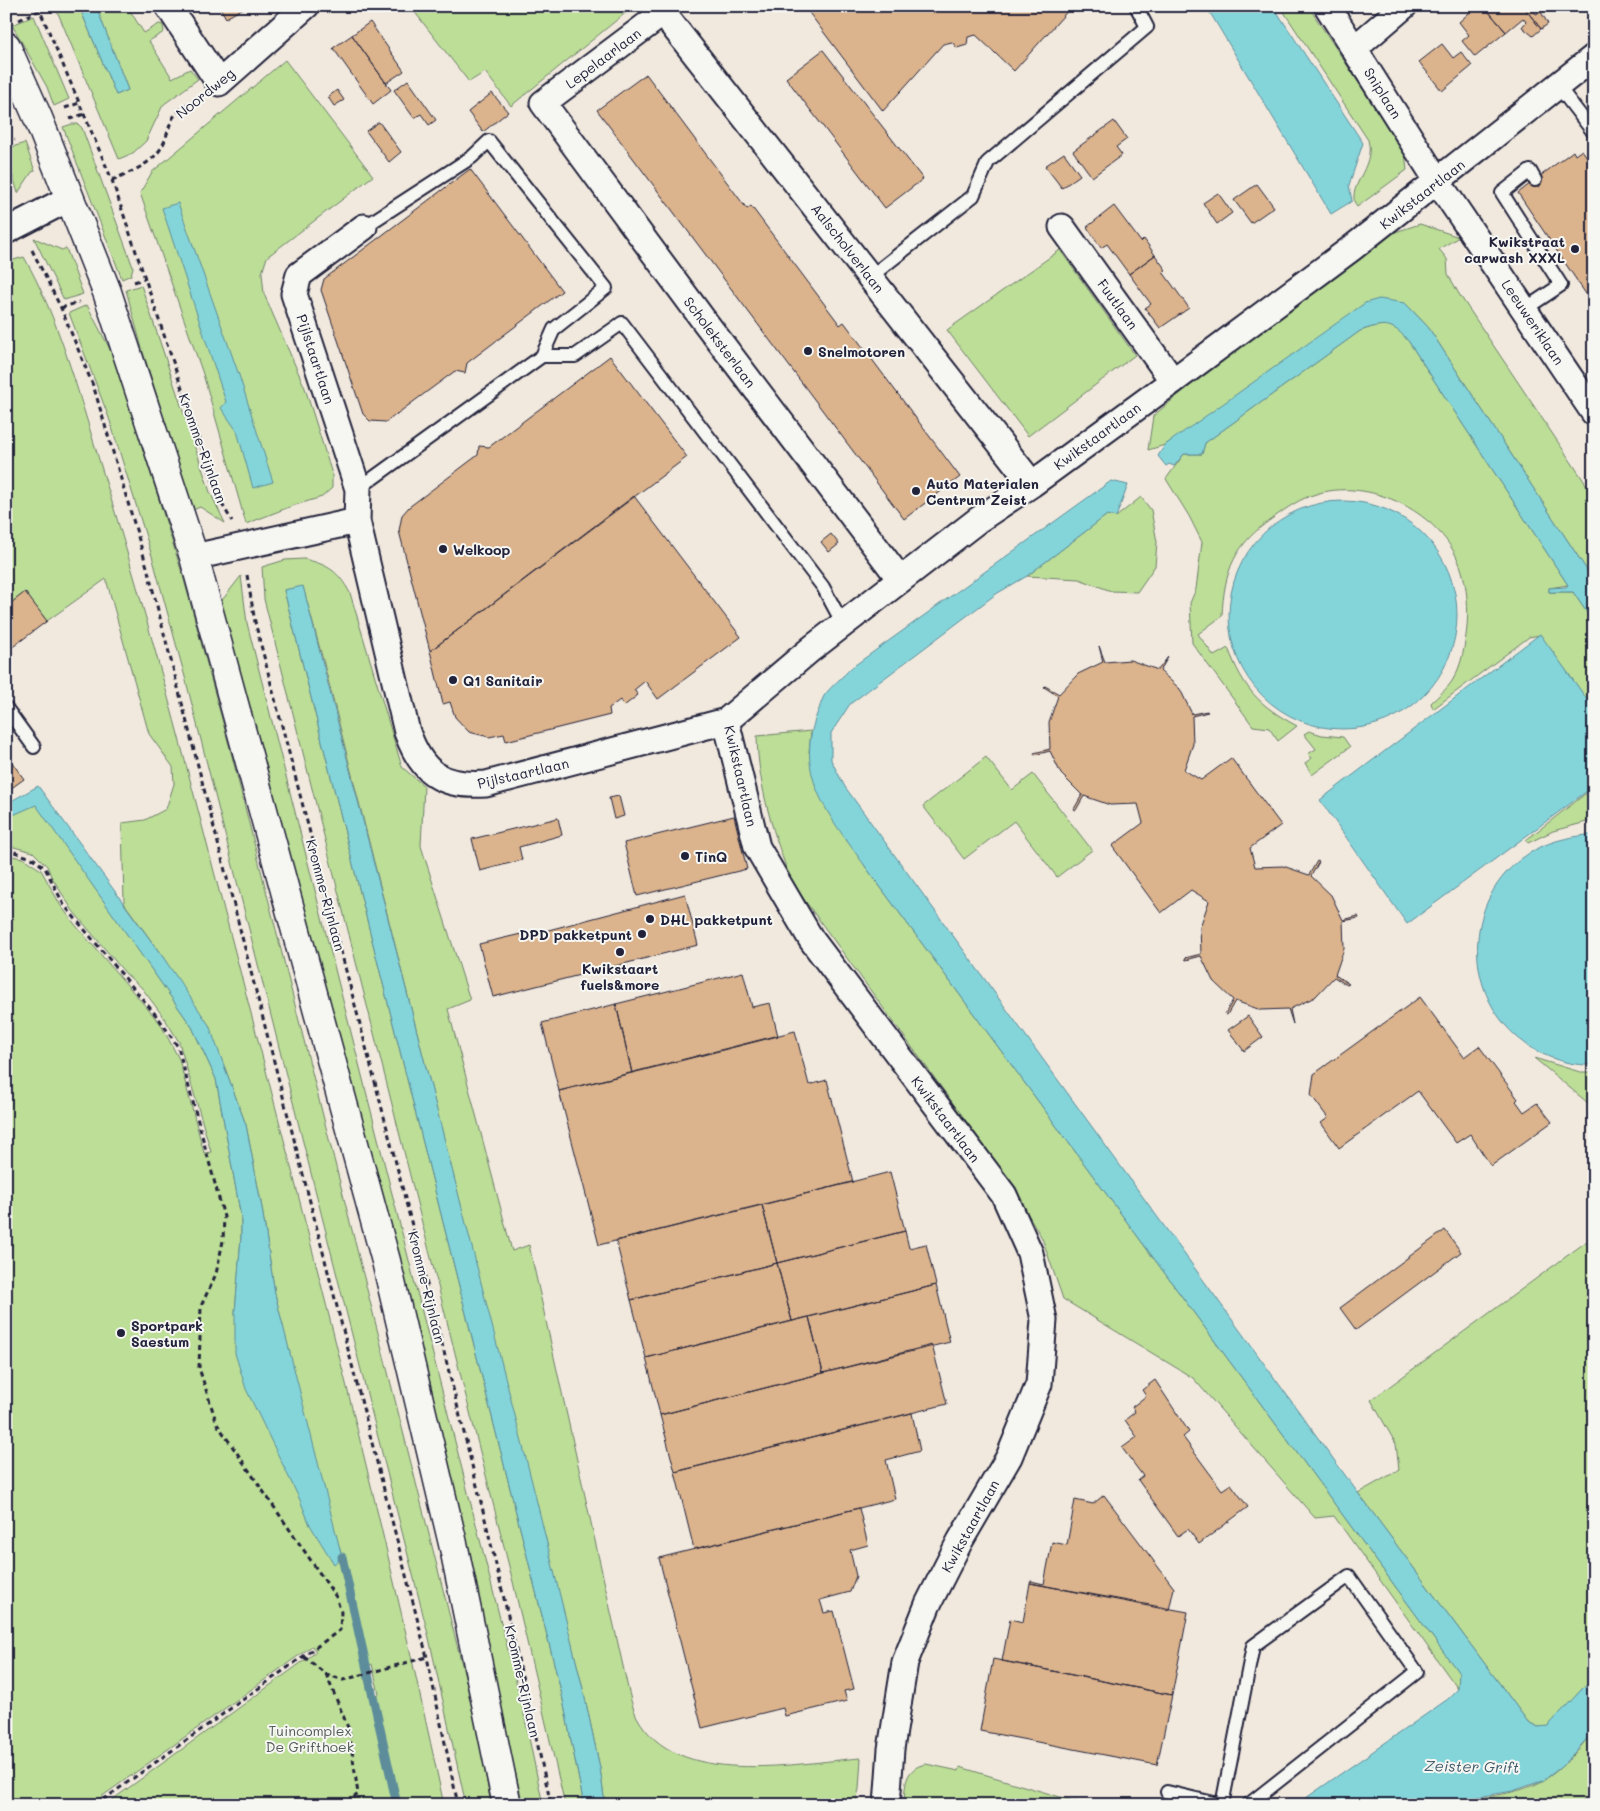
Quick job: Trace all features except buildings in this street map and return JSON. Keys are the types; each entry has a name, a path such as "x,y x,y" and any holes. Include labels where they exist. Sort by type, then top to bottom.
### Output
{"street":[{"path":"168,6 219,82"},
{"name":"Noordweg","path":"219,82 306,6"},
{"name":"Sniplaan","path":"1327,6 1438,182"},
{"path":"1355,48 1404,6"},
{"name":"Aalscholverlaan","path":"663,14 1032,484"},
{"name":"Lepelaarlaan","path":"543,103 663,14"},
{"path":"6,46 38,118 107,292 194,557 386,1261 454,1548 507,1805"},
{"name":"Kwikstaartlaan","path":"887,1805 891,1749 905,1662 928,1604 960,1541 1009,1457 1039,1384 1044,1320 1030,1253 1004,1195 810,939 757,847 726,721 900,579 978,520 1032,484 1173,381 1438,182 1594,57"},
{"name":"Scholeksterlaan","path":"543,103 708,326 900,579"},
{"name":"Leeuweriklaan","path":"1438,182 1594,413"},
{"path":"13,228 70,198"},
{"name":"Pijlstaartlaan","path":"364,227 299,275 294,294 358,489 358,521 408,732 415,753 422,764 447,782 464,786 486,784 726,721"},
{"name":"Fuutlaan","path":"1062,227 1173,381"},
{"path":"194,557 241,545 358,521"}],"lane":[{"path":"870,277 973,196 988,162 1147,27 1136,6"},
{"path":"1558,86 1594,133"},
{"path":"358,489 542,356 554,329 606,288 489,141 472,157 364,227"},
{"path":"1525,309 1561,285 1502,193 1530,171 1535,180"},
{"path":"542,356 575,356 622,323 823,587 843,624"},
{"path":"6,708 34,747"},
{"path":"1167,1792 1222,1805 1253,1646 1349,1576 1417,1672 1248,1805"}],"path":[{"path":"6,6 14,22 39,8"},
{"name":"Kromme-Rijnlaan","path":"39,8 112,180 219,499 230,517 241,545 255,622 404,1195 483,1511 551,1805"},
{"name":"Noordweg","path":"112,180 136,170 158,152 178,111 219,82"},
{"path":"13,228 61,308 94,388 147,567 427,1657 458,1805"},
{"path":"6,849 34,859 45,868 64,905 160,1020 178,1047 224,1217 223,1241 216,1274 201,1306 200,1368 217,1424 336,1597 341,1612 340,1630 96,1805"},
{"path":"304,1656 326,1674 343,1680 427,1657"},
{"path":"326,1674 349,1730 358,1794 345,1805"},
{"path":"1587,1805 1594,1798"}],"green space":[{"path":"55,6 79,6 116,95 128,90 96,6 127,6 144,33 159,24 163,25 164,32 149,41 172,78 190,69 198,79 163,105 146,141 133,153 119,159"},
{"path":"410,6 634,6 511,106 485,72 469,82"},
{"path":"1280,6 1308,6 1405,153 1407,170 1357,207 1354,200 1354,192 1368,160 1368,140"},
{"path":"34,16 69,99 54,106 47,87 12,25"},
{"path":"285,60 373,176 267,257 262,273 264,294 305,388 332,474 332,488 322,497 292,506 246,524 203,374 140,193 152,172"},
{"path":"78,124 82,128 133,267 131,275 122,279 63,127"},
{"path":"25,143 35,171 32,172 18,193 6,154 12,147"},
{"path":"1420,224 1459,237 1439,249 1447,259 1448,274 1459,294 1594,496 1594,581 1428,327 1405,303 1165,445 1148,450 1153,416 1205,373 1392,233"},
{"path":"34,238 62,250 66,248 83,294 64,300"},
{"path":"1060,250 1135,355 1028,436 947,330"},
{"name":"Tuincomplex De Grifthoek","path":"24,257 57,328 82,403 150,632 327,1306 388,1555 444,1805 105,1805 316,1652 312,1646 90,1805 6,1805 6,855 23,858 41,870 61,906 77,927 160,1023 179,1059 204,1153 211,1152 179,1042 165,1019 142,988 126,974 73,911 51,876 47,866 33,852 6,845 6,818 36,804 192,1027 216,1079 241,1217 235,1313 310,1525 303,1409 275,1294 262,1208 246,1125 225,1068 165,960 124,903 122,823 145,820 166,809 174,784 173,767 149,734 106,579 6,650 6,262","holes":["372,1664 379,1694 370,1697 364,1668"]},
{"path":"141,285 210,492 225,523 200,507 193,510 143,352 126,290"},
{"path":"87,305 114,357 183,576 232,756 476,1720 491,1805 466,1805 429,1638 185,677 152,556 109,418 69,313"},
{"path":"1388,325 1400,331 1409,342 1568,585 1549,588 1549,592 1573,592 1594,623 1594,709 1540,635 1529,637 1433,709 1431,703 1452,681 1462,655 1468,617 1463,575 1451,547 1425,519 1391,499 1373,493 1354,490 1334,490 1316,494 1293,504 1260,528 1249,538 1234,560 1225,585 1222,616 1198,634 1214,656 1228,648 1240,675 1254,694 1272,711 1297,726 1278,741 1269,728 1253,726 1192,643 1190,603 1196,589 1202,542 1189,516 1166,479 1184,454 1202,454 1205,443 1360,331 1375,326"},
{"path":"1141,497 1151,510 1157,542 1155,566 1137,592 1111,591 1079,579 1027,576 1107,515 1116,517"},
{"path":"304,559 332,570 341,579 350,593 402,767 424,786 421,846 470,1000 448,1009 512,1251 529,1245 635,1713 655,1740 679,1754 707,1763 771,1766 861,1758 859,1789 855,1805 605,1805 600,1768 583,1689 323,660 303,587 284,590 562,1695 584,1805 565,1805 513,1582 264,599 262,567 285,560"},
{"path":"241,576 247,623 523,1709 543,1805 523,1805 476,1604 220,600 223,599"},
{"path":"811,731 809,752 865,866 1459,1673 1458,1689 1334,1516 1315,1518 1193,1378 1063,1299 1042,1238 1001,1169 792,883 768,811 760,774 757,736"},
{"path":"1309,731 1322,735 1343,737 1350,747 1312,775 1305,763 1312,758 1308,754 1316,749 1304,734"},
{"path":"986,757 1012,790 1033,774 1092,850 1057,877 1014,821 964,859 923,806"},
{"path":"1594,787 1594,820 1553,831 1528,843 1526,840"},
{"path":"1534,1058 1580,1072 1594,1072 1594,1108"},
{"path":"1594,1236 1594,1676 1548,1727 1538,1727 1528,1722 1358,1493 1399,1470 1396,1444 1371,1400"},
{"path":"1594,1731 1594,1791 1578,1805 1430,1805 1489,1797 1532,1786 1558,1770"},
{"path":"926,1764 959,1771 960,1767 1087,1805 904,1805 907,1779 913,1769"}],"water":[{"path":"79,6 96,6 128,90 116,95"},
{"path":"1206,6 1273,6 1363,143 1349,185 1352,201 1331,214"},
{"path":"178,203 239,375 273,482 253,488 237,431 221,408 226,402 162,208"},
{"path":"1379,299 1405,303 1428,327 1594,581 1594,623 1573,592 1549,592 1549,588 1566,587 1568,585 1409,342 1392,327 1381,325 1360,331 1205,443 1202,454 1184,454 1174,466 1169,464 1166,466 1158,456 1165,445 1365,303"},
{"name":"Zeister Grift","path":"1111,481 1128,485 1116,517 1107,515 1027,576 996,594 850,704 831,733 831,760 845,787 1358,1493 1528,1722 1538,1727 1548,1726 1594,1676 1594,1731 1561,1767 1544,1780 1513,1791 1430,1805 1296,1805 1448,1699 1458,1689 1459,1673 865,866 829,813 819,795 813,777 810,757 811,736 817,714 827,692 851,668"},
{"path":"1332,501 1354,501 1376,506 1397,514 1424,534 1444,561 1455,593 1457,615 1455,637 1444,669 1424,696 1397,716 1376,724 1354,729 1332,729 1310,724 1289,716 1262,696 1242,669 1234,648 1229,626 1229,604 1234,582 1242,561 1262,534 1289,514 1310,506"},
{"path":"303,586 532,1482 583,1689 600,1768 605,1805 584,1805 562,1695 284,590"},
{"path":"1540,634 1594,709 1594,786 1407,924 1320,800"},
{"path":"38,786 165,960 209,1025 246,1125 262,1208 275,1294 342,1557 334,1564 310,1525 300,1500 246,1389 235,1353 235,1313 241,1217 216,1079 192,1027 36,805 6,818 6,804"},
{"path":"1594,835 1594,1065 1558,1060 1541,1053 1526,1044 1505,1024 1489,1001 1480,975 1477,948 1481,921 1490,896 1506,873 1528,854 1542,846 1563,839"}],"waterway":[{"path":"342,1557 397,1805"}],"place":[{"name":"Kwikstraat carwash XXXL","path":"1575,249"},
{"name":"Snelmotoren","path":"808,351"},
{"name":"Auto Materialen Centrum Zeist","path":"916,491"},
{"name":"Welkoop","path":"443,549"},
{"name":"Q1 Sanitair","path":"453,680"},
{"name":"TinQ","path":"685,856"},
{"name":"DHL pakketpunt","path":"650,919"},
{"name":"DPD pakketpunt","path":"642,934"},
{"name":"Kwikstaart fuels&more","path":"620,952"},
{"name":"Sportpark Saestum","path":"121,1333"}]}
